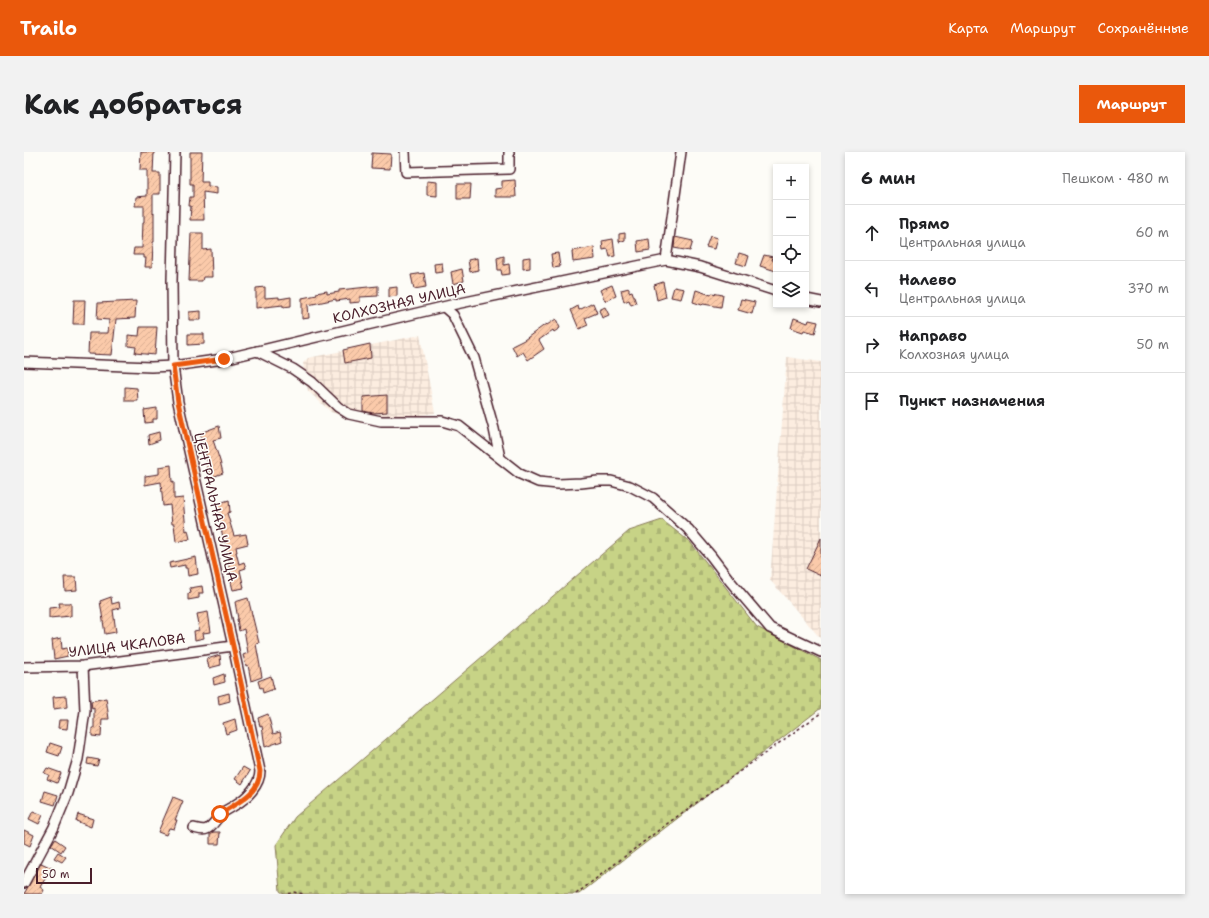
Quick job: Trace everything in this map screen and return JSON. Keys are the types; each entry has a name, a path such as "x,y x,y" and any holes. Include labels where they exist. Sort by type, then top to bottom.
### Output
{"street":[{"name":"ЦЕНТРАЛЬНАЯ УЛИЦА","path":"175,152 172,281 173,366 178,402 233,646 260,778 256,786 241,801 220,814 207,829 202,830 194,828"},
{"path":"405,152 406,172 509,169 509,152"},
{"path":"666,260 681,152"},
{"name":"КОЛХОЗНАЯ УЛИЦА","path":"24,362 173,366 224,359 444,307 666,260 700,267 773,290"},
{"path":"809,300 821,302"},
{"path":"444,307 453,315 474,358 494,429 500,458"},
{"path":"257,351 293,369 312,382 338,407 349,414 381,421 442,421 459,426 520,474 538,482 558,484 611,481 630,486 653,498 688,530 770,628 821,652"},
{"name":"УЛИЦА ЧКАЛОВА","path":"24,667 83,666 233,646"},
{"path":"24,883 54,827 68,793 78,759 85,711 83,666"}],"path":[{"path":"576,894 668,823 821,713"},
{"path":"288,894 293,892 304,894"}],"shaded area":[{"path":"420,335 435,413 360,423 331,412 308,391 303,363 308,358"},
{"path":"787,357 821,362 821,639 770,580"}],"green space":[{"path":"662,520 690,542 757,627 821,660 821,708 579,894 284,894 280,891 276,845 295,817 629,531"}],"building":[{"path":"141,152 154,152 153,173 160,173 160,194 153,194 154,242 152,267 145,267 146,258 144,258 144,255 133,255 134,248 142,248 144,222 144,206 135,206 136,197 147,196 147,170 140,170"},
{"path":"190,152 202,152 201,182 208,182 208,186 217,187 217,194 203,192 204,220 190,220 191,206 189,206 190,197 193,197 193,184 190,184"},
{"path":"372,153 391,154 390,169 371,168"},
{"path":"515,180 516,197 495,197 495,189 502,188 502,181"},
{"path":"427,181 437,182 437,196 427,195"},
{"path":"457,184 471,184 470,199 457,199"},
{"path":"191,233 203,233 203,250 211,249 212,277 203,277 202,281 189,281"},
{"path":"625,233 625,240 619,242 619,234"},
{"path":"710,236 717,238 714,249 706,247"},
{"path":"675,237 693,241 690,251 674,248"},
{"path":"613,239 615,256 610,257 608,249 603,250 602,241"},
{"path":"649,239 650,250 638,252 637,241"},
{"path":"594,247 595,259 573,262 572,251"},
{"path":"558,253 560,267 553,268 551,254"},
{"path":"739,253 749,256 746,266 736,263"},
{"path":"764,255 773,257 773,270 760,266"},
{"path":"504,256 504,265 509,264 510,274 502,275 501,270 498,270 497,258"},
{"path":"530,257 530,268 523,269 523,258"},
{"path":"477,258 478,270 470,272 468,260"},
{"path":"442,263 443,272 435,273 434,264"},
{"path":"462,269 464,281 453,284 451,272"},
{"path":"424,273 426,287 414,289 411,275"},
{"path":"663,282 666,297 657,300 654,285"},
{"path":"612,285 616,296 605,301 600,290"},
{"path":"378,286 378,296 360,297 360,302 350,303 350,299 336,301 336,299 308,305 309,318 302,319 302,298 327,291 327,294 339,292 339,290"},
{"path":"265,287 265,298 279,297 279,299 291,297 291,306 283,307 283,305 256,308 256,288"},
{"path":"397,287 397,296 389,297 389,288"},
{"path":"674,287 684,289 681,299 671,297"},
{"path":"629,288 629,292 632,291 636,303 631,305 629,300 624,302 621,290"},
{"path":"696,290 711,295 712,293 723,295 721,307 702,305 693,302"},
{"path":"741,299 755,302 752,314 738,310"},
{"path":"74,300 85,300 84,324 73,324"},
{"path":"136,301 135,318 116,319 112,355 88,354 89,333 108,333 109,320 97,319 98,303"},
{"path":"593,303 597,313 585,318 588,325 579,329 571,310 578,306 579,310"},
{"path":"605,307 609,315 602,318 599,310"},
{"path":"201,311 201,320 189,320 189,312"},
{"path":"794,318 808,323 809,320 818,322 815,333 804,330 803,332 791,328"},
{"path":"556,319 560,328 554,332 553,330 539,340 544,349 528,360 523,352 517,356 512,346"},
{"path":"140,327 157,327 155,355 135,353 136,347 128,346 128,335 139,336"},
{"path":"188,334 204,334 204,344 188,345"},
{"path":"370,344 371,358 345,363 343,350"},
{"path":"125,387 137,388 138,401 125,401"},
{"path":"387,395 387,412 373,413 363,411 363,397"},
{"path":"157,408 157,419 153,419 153,422 145,423 144,410"},
{"path":"219,426 221,438 213,440 223,473 210,478 205,451 201,453 200,447 203,446 200,433"},
{"path":"159,432 160,440 149,444 148,435"},
{"path":"171,465 172,482 174,481 174,499 183,498 186,531 188,530 190,539 176,542 170,505 163,506 161,482 145,485 145,476 159,474 159,467"},
{"path":"229,500 230,512 227,513 234,536 246,534 248,544 236,547 239,564 244,562 246,568 240,570 244,588 233,590 216,504"},
{"path":"821,538 821,576 806,569"},
{"path":"196,557 198,574 188,576 185,565 170,568 169,563"},
{"path":"64,577 76,577 77,590 65,591"},
{"path":"202,586 203,593 199,593 199,598 188,600 188,594 191,593 190,588"},
{"path":"111,597 112,604 119,602 120,608 113,610 116,632 105,634 100,601"},
{"path":"248,598 259,643 256,644 262,677 251,681 248,665 246,666 243,655 248,653 244,629 239,631 235,602"},
{"path":"59,603 71,603 71,616 49,618 49,608 60,607"},
{"path":"208,612 211,632 203,633 204,638 195,640 194,631 199,630 197,614"},
{"path":"61,638 62,649 67,648 68,656 54,659 52,640"},
{"path":"220,655 221,665 209,668 207,659"},
{"path":"224,674 225,682 214,685 213,678"},
{"path":"271,676 274,689 263,693 262,687 260,688 258,681"},
{"path":"229,693 230,701 219,704 218,696"},
{"path":"66,696 67,707 54,709 53,697"},
{"path":"106,698 109,719 102,719 101,737 92,736 92,728 94,728 94,708 92,709 91,701"},
{"path":"268,714 273,734 280,732 282,741 265,747 262,726 260,727 258,718"},
{"path":"235,719 237,730 226,734 223,723"},
{"path":"59,720 68,720 67,729 58,728"},
{"path":"50,743 62,747 59,756 47,752"},
{"path":"88,758 99,760 97,766 87,764"},
{"path":"243,767 250,771 242,784 235,779"},
{"path":"47,768 61,773 57,783 47,779 49,775 44,773"},
{"path":"45,791 58,795 55,805 42,801"},
{"path":"173,797 183,801 175,820 177,820 174,829 169,828 166,835 158,832"},
{"path":"33,811 43,815 39,824 29,819"},
{"path":"78,814 93,819 91,827 76,821"},
{"path":"24,830 34,835 30,846 24,843"},
{"path":"213,832 220,832 219,844 210,844 210,834"},
{"path":"55,839 65,846 61,852 51,845"},
{"path":"58,852 66,857 62,862 54,858"},
{"path":"41,863 52,868 40,887 44,890 42,894 24,894"}],"route":[{"path":"220,814 235,806 256,786 260,778 260,771 178,402 173,366 224,359"}]}
